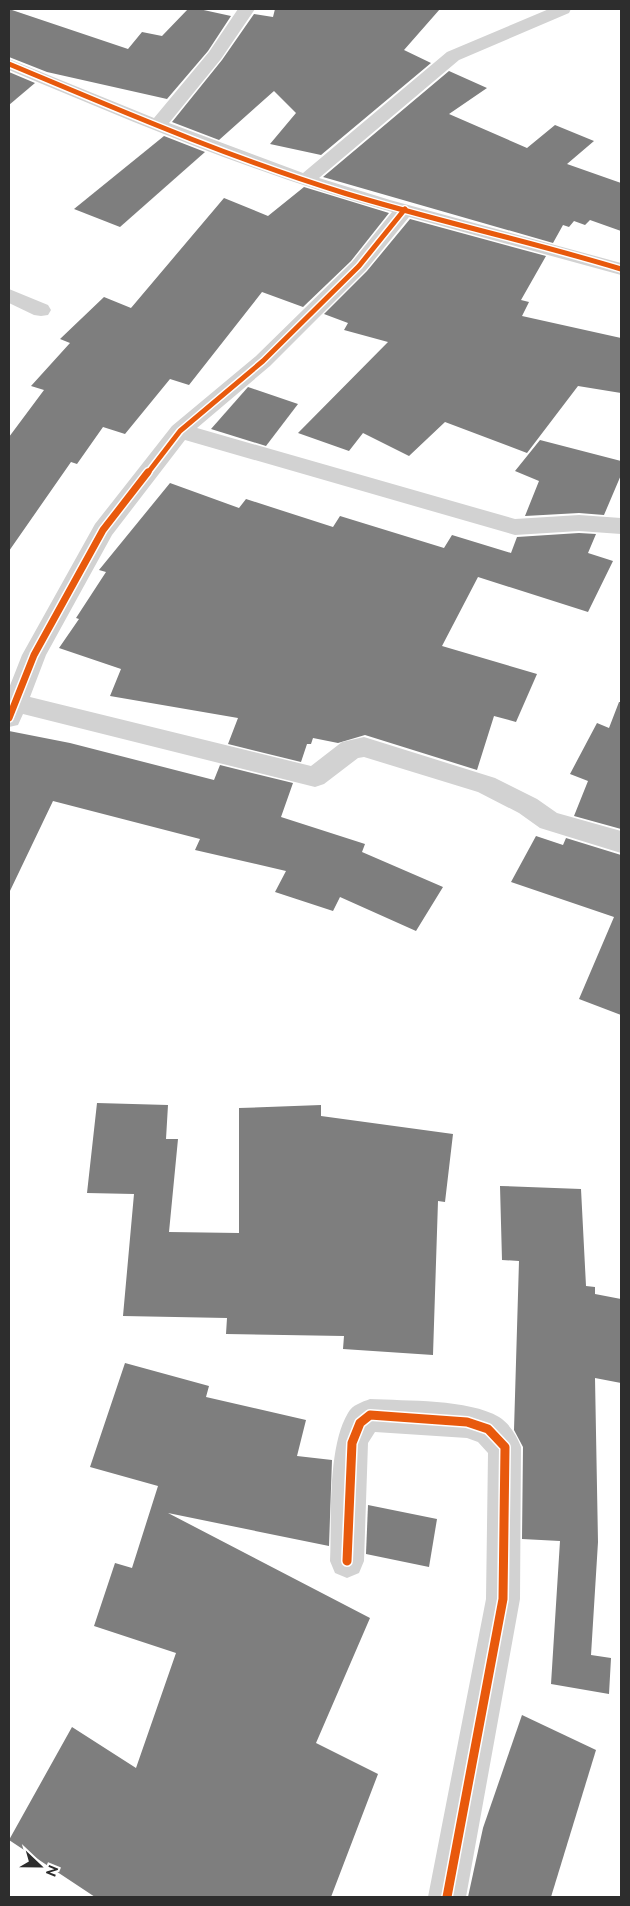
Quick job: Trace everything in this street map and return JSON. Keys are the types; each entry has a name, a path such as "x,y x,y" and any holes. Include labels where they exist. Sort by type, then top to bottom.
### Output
{"street":[{"path":"157,126 215,55 246,9"},
{"path":"306,180 453,56 563,9"},
{"path":"9,64 157,126 306,180 621,269"},
{"path":"405,209 359,266 263,362 180,431 103,530 34,655 12,711 315,777 351,749 364,747 486,785 528,806 549,821 621,842"},
{"path":"9,295 41,310"},
{"path":"180,431 515,527 579,523 621,526"},
{"path":"347,1561 352,1443 360,1423 370,1415 467,1422 488,1429 505,1446 503,1599 447,1897"}],"building":[{"path":"9,9 128,49 142,32 162,36 188,9 199,9 231,16 208,51 167,99 47,72 9,57"},
{"path":"275,9 440,9 404,50 431,63 321,155 270,144 296,113 274,91 219,140 172,122 222,60 254,14 273,17"},
{"path":"449,71 487,88 449,114 527,148 555,125 594,141 567,164 621,183 621,231 590,220 585,225 574,221 569,227 563,225 553,243 323,177"},
{"path":"9,72 35,83 9,105"},
{"path":"164,136 205,152 120,227 74,209"},
{"path":"304,187 389,213 351,261 303,307 262,292 189,385 170,379 125,434 103,427 77,464 71,462 9,551 9,437 44,390 31,386 70,343 60,339 104,297 131,308 224,198 268,216"},
{"path":"410,219 546,256 521,300 529,302 522,316 621,338 621,393 578,386 527,453 445,422 409,456 363,433 349,451 298,433 388,342 344,330 348,323 324,314 367,271"},
{"path":"248,387 298,404 266,446 211,429"},
{"path":"540,440 621,461 621,475 604,515 579,513 525,516 539,481 515,471"},
{"path":"170,483 239,508 246,499 333,527 340,516 444,548 452,535 511,553 517,537 579,533 596,534 588,553 613,561 588,612 478,577 442,646 537,674 516,722 494,716 477,770 365,735 338,743 313,738 311,744 307,744 301,762 228,744 238,718 110,696 121,669 59,648 79,619 76,618 106,572 99,570"},
{"path":"619,702 621,702 621,829 574,816 588,781 570,774 597,723 609,728"},
{"path":"9,731 70,743 214,780 220,765 293,783 281,817 365,844 362,852 443,887 416,931 340,897 333,911 275,892 286,871 195,850 200,839 53,801 9,893"},
{"path":"536,836 563,845 566,838 621,855 621,1015 579,999 614,917 511,882"},
{"path":"97,1103 168,1105 166,1139 178,1139 169,1232 239,1233 239,1108 321,1105 321,1116 453,1134 445,1202 438,1201 433,1355 343,1349 344,1336 226,1334 227,1318 123,1316 134,1194 87,1193"},
{"path":"500,1186 581,1189 586,1286 595,1287 595,1294 621,1299 621,1383 595,1378 598,1542 591,1655 611,1658 609,1694 551,1684 560,1541 522,1539 523,1447 514,1430 519,1261 502,1260"},
{"path":"125,1363 209,1386 206,1397 306,1420 297,1456 332,1460 329,1546 168,1513 370,1618 316,1743 378,1774 331,1897 95,1897 9,1840 72,1727 136,1768 176,1653 94,1626 115,1563 132,1568 158,1486 90,1467"},
{"path":"368,1505 437,1519 429,1567 366,1554"},
{"path":"522,1715 596,1750 551,1897 468,1897 483,1828"}],"cycle path":[{"path":"9,64 119,110 305,180 383,204 621,269"},
{"path":"9,718 34,655 103,530 180,431 263,361 359,266 405,209"},
{"path":"347,1561 352,1443 360,1423 370,1415 467,1422 488,1429 505,1447 503,1599 447,1897"}]}
